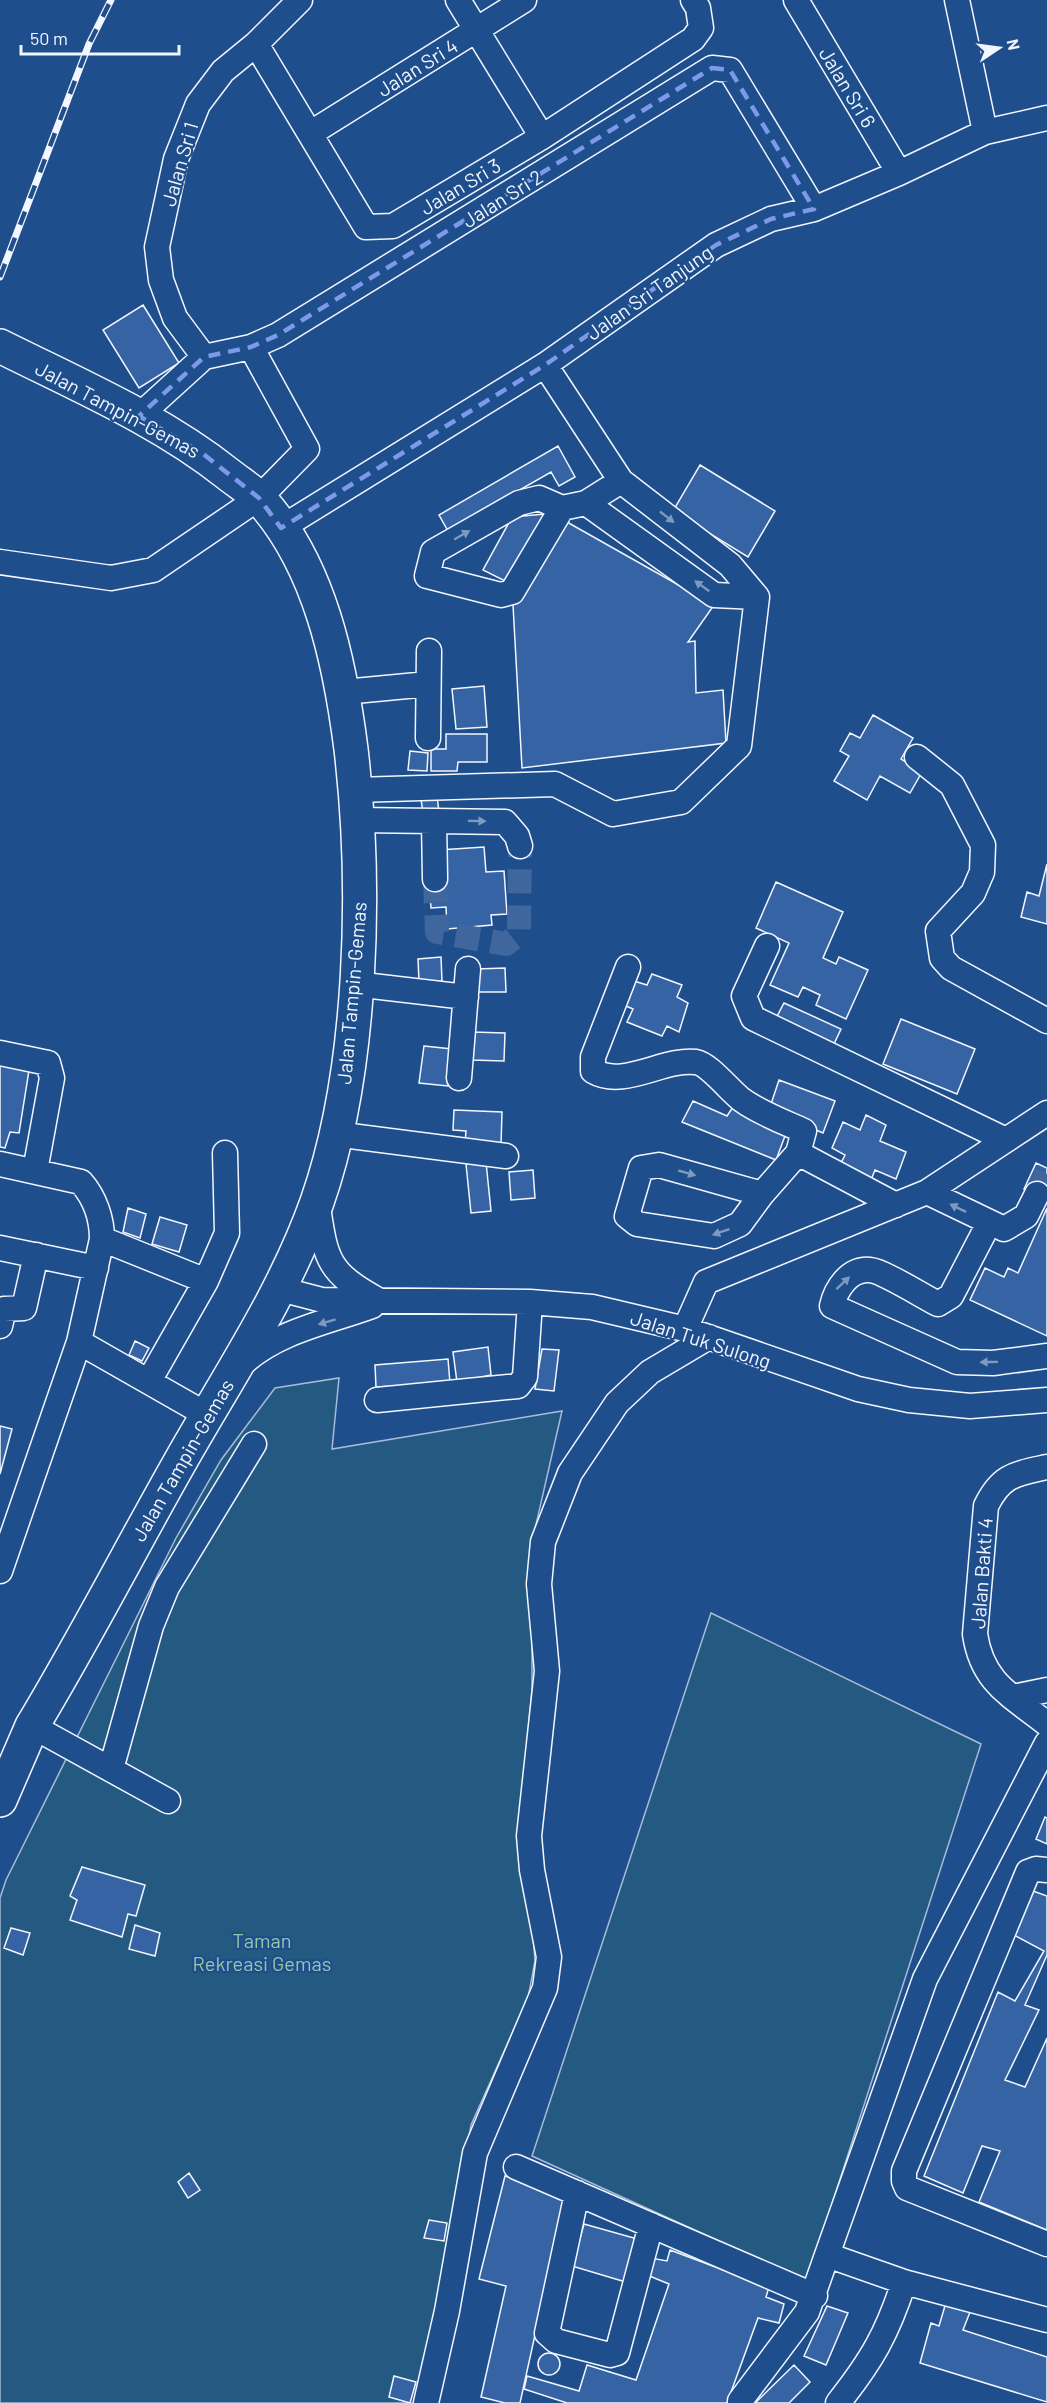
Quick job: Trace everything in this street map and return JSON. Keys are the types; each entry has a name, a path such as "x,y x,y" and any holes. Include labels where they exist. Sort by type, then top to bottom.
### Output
{"highway":[{"name":"Jalan Tampin-Gemas","path":"0,346 140,416 202,453 259,498 281,528 314,588 332,643 344,692 357,805 360,901 349,1058 335,1134 317,1202 280,1289 32,1726 0,1800"}],"street":[{"name":"Jalan Sri 1","path":"204,357 175,318 161,280 157,247 176,159 198,104 223,71 256,44 300,0"},
{"path":"307,127 468,15 494,0"},
{"name":"Jalan Sri 4","path":"468,15 524,0"},
{"name":"Jalan Sri 3","path":"256,44 366,227 379,228 393,226 542,137 693,39 701,28 698,8 693,0"},
{"name":"Jalan Sri 6","path":"796,0 899,173"},
{"path":"957,0 985,132"},
{"path":"468,15 542,137"},
{"name":"Jalan Sri 2","path":"204,357 251,347 289,328 712,68 730,70 814,209"},
{"name":"Jalan Sri Tanjung","path":"281,528 545,365 716,245 771,219 814,209 899,173 985,132 1047,118"},
{"path":"0,562 111,578 153,570 259,498 307,449 251,347"},
{"path":"140,416 204,357"},
{"path":"357,805 555,784 613,814 681,802 739,746 757,597 730,565 621,481 545,365"},
{"path":"562,508 526,572 512,592 501,595 427,576 433,552 519,503 538,498 562,508 586,503 621,481"},
{"path":"586,503 714,595 757,597"},
{"path":"428,738 429,651"},
{"path":"344,692 428,684"},
{"path":"917,758 952,785 983,845 982,872 973,893 938,932 942,958 951,968 1047,1021"},
{"path":"357,805 434,821 505,822 517,836 520,846"},
{"path":"434,821 435,879"},
{"path":"767,946 744,996 753,1017 1006,1140"},
{"path":"628,968 593,1057 593,1071 603,1077 617,1077 676,1061 700,1062 743,1101 804,1131 798,1153 762,1194 740,1224 714,1236 637,1224 627,1216 641,1168 659,1165 762,1194"},
{"path":"459,1078 468,969"},
{"path":"355,984 466,997"},
{"path":"0,1053 48,1063 52,1078 35,1171"},
{"path":"685,1329 706,1282 927,1192 1047,1113"},
{"path":"335,1134 506,1156"},
{"path":"149,1381 206,1281 227,1233 225,1153"},
{"path":"798,1153 896,1205"},
{"path":"0,1164 81,1182 90,1192 102,1224 102,1239 80,1342 0,1571"},
{"path":"927,1192 989,1223 1004,1228 1026,1216 1037,1194"},
{"path":"317,1202 328,1256 338,1273 348,1283 382,1302"},
{"path":"989,1223 951,1296 938,1304 871,1270 856,1271 836,1289 832,1306 957,1362 993,1363 1047,1356"},
{"path":"102,1239 206,1281"},
{"path":"0,1248 96,1268"},
{"path":"0,1326 4,1309 24,1308 36,1255"},
{"name":"Jalan Tuk Sulong","path":"280,1289 322,1300 530,1302 592,1307 685,1329 786,1367 858,1389 909,1400 970,1406 1047,1400"},
{"path":"234,1370 257,1350 275,1340 382,1302"},
{"path":"377,1401 518,1386 525,1377 530,1302"},
{"path":"426,2403 447,2311 475,2153 545,1988 549,1957 532,1870 529,1836 547,1671 539,1584 543,1542 570,1473 617,1402 650,1372 710,1337"},
{"path":"80,1342 207,1415"},
{"path":"111,1769 152,1626 166,1587 254,1444"},
{"name":"Jalan Bakti 4","path":"1047,1467 1004,1479 993,1492 986,1506 975,1634 978,1655 986,1673 1047,1724"},
{"path":"1013,1697 1047,1690"},
{"path":"32,1726 168,1800"},
{"path":"740,2401 802,2321 815,2296 827,2255 925,1979 1047,1743"},
{"path":"1047,1870 1036,1869 1028,1872 904,2171 904,2181 907,2188 1047,2244"},
{"path":"516,2167 815,2296"},
{"path":"577,2193 547,2333 556,2341 610,2355 617,2353 651,2225"},
{"path":"827,2255 904,2282 1047,2320"},
{"path":"838,2403 870,2362 891,2323 904,2282"}],"highlighted area":[{"path":"712,68 730,70 814,209 771,219 716,245 545,365 281,528 259,498 202,453 139,416 204,357 251,347 278,335"}],"green space":[{"name":"Taman Rekreasi Gemas","path":"339,1378 332,1449 562,1411 532,1542 532,1689 522,1796 535,1961 528,1998 471,2125 454,2230 416,2403 0,2403 0,1898 6,1880 176,1538 221,1460 275,1388"},
{"path":"711,1613 981,1744 807,2281 532,2156"}],"building":[{"path":"143,305 179,363 139,388 103,330"},
{"path":"558,446 575,477 559,486 551,472 448,531 439,515"},
{"path":"700,465 775,511 748,557 673,511"},
{"path":"545,514 567,522 714,605 688,642 695,641 696,693 723,690 726,743 522,768 513,605 533,575 509,583 483,570 512,517"},
{"path":"484,686 487,727 456,729 452,689"},
{"path":"873,715 913,738 901,759 922,772 910,793 880,776 867,800 834,781 849,756 840,751 850,733 860,738"},
{"path":"446,734 487,734 487,762 458,762 457,771 431,771 431,749 446,749"},
{"path":"410,751 428,753 427,771 408,770"},
{"path":"437,796 439,812 423,813 421,799"},
{"path":"484,847 486,872 504,871 507,914 491,915 492,925 447,929 446,907 431,908 429,879 439,850"},
{"path":"1047,864 1047,924 1021,917 1027,892 1039,896"},
{"path":"776,882 843,912 823,958 836,964 839,957 868,970 846,1019 816,1005 820,995 803,987 798,997 770,985 789,943 756,928"},
{"path":"441,957 442,981 419,982 418,959"},
{"path":"505,968 506,992 476,992 476,969"},
{"path":"652,974 682,985 677,997 688,1003 679,1032 667,1026 662,1036 627,1022 633,1009 626,1006 634,981 647,985"},
{"path":"784,1003 841,1029 833,1046 775,1020"},
{"path":"901,1019 975,1049 957,1094 883,1064"},
{"path":"472,1032 505,1033 504,1061 471,1060"},
{"path":"424,1046 452,1049 448,1086 419,1083"},
{"path":"0,1059 30,1064 19,1133 10,1132 5,1148 0,1147"},
{"path":"779,1080 835,1101 823,1133 769,1110"},
{"path":"693,1101 727,1116 735,1104 788,1128 776,1160 682,1122"},
{"path":"454,1110 502,1112 501,1145 465,1143 466,1131 453,1130"},
{"path":"866,1115 886,1125 880,1141 906,1152 896,1179 875,1170 871,1180 840,1165 845,1155 832,1148 843,1122 860,1130"},
{"path":"486,1162 491,1211 471,1213 466,1164"},
{"path":"1036,1163 1047,1168 1047,1199 1024,1189"},
{"path":"533,1170 535,1198 511,1200 509,1172"},
{"path":"128,1208 146,1214 140,1238 123,1232"},
{"path":"1047,1208 1047,1336 970,1300 985,1268 1004,1277 1008,1268 1018,1273"},
{"path":"160,1217 187,1225 179,1252 152,1244"},
{"path":"135,1341 149,1348 142,1361 129,1355"},
{"path":"488,1347 491,1375 457,1382 453,1352"},
{"path":"542,1349 559,1350 554,1391 535,1389"},
{"path":"448,1359 450,1383 376,1387 375,1365"},
{"path":"0,1426 12,1429 0,1474"},
{"path":"1045,1817 1047,1818 1047,1844 1036,1839"},
{"path":"82,1867 145,1885 136,1916 128,1914 122,1937 70,1920 77,1900 70,1896"},
{"path":"1033,1891 1047,1896 1047,1955 1025,2005 1039,2010 1005,2080 1025,2087 1047,2038 1047,2230 979,2202 1000,2151 982,2146 963,2193 924,2176 998,1992 1015,2001 1044,1951 1014,1935"},
{"path":"135,1925 160,1933 155,1956 129,1949"},
{"path":"11,1928 30,1933 23,1955 4,1948"},
{"path":"189,2173 200,2190 188,2198 178,2182"},
{"path":"505,2176 566,2194 520,2403 505,2403 481,2397 506,2286 479,2279"},
{"path":"429,2220 447,2223 444,2241 424,2238"},
{"path":"584,2224 641,2240 629,2283 572,2266"},
{"path":"670,2250 769,2287 766,2297 784,2304 779,2323 758,2318 727,2403 567,2403 524,2389 527,2376 579,2391 587,2365 636,2380 669,2284 647,2275 651,2258 667,2261"},
{"path":"947,2299 972,2307 963,2330 1047,2357 1047,2402 920,2363 931,2323 939,2326"},
{"path":"827,2306 848,2313 826,2365 804,2356"},
{"path":"549,2353 559,2360 560,2364 553,2374 549,2375 539,2368 538,2364 545,2354"},
{"path":"794,2365 810,2382 789,2403 755,2403"},
{"path":"394,2376 416,2382 410,2403 389,2397"}],"tunnel":[{"path":"435,879 437,932 506,944 519,934 520,846"},
{"path":"1037,1194 1047,1174"}],"railway":[{"path":"0,277 89,44 111,0"}]}
